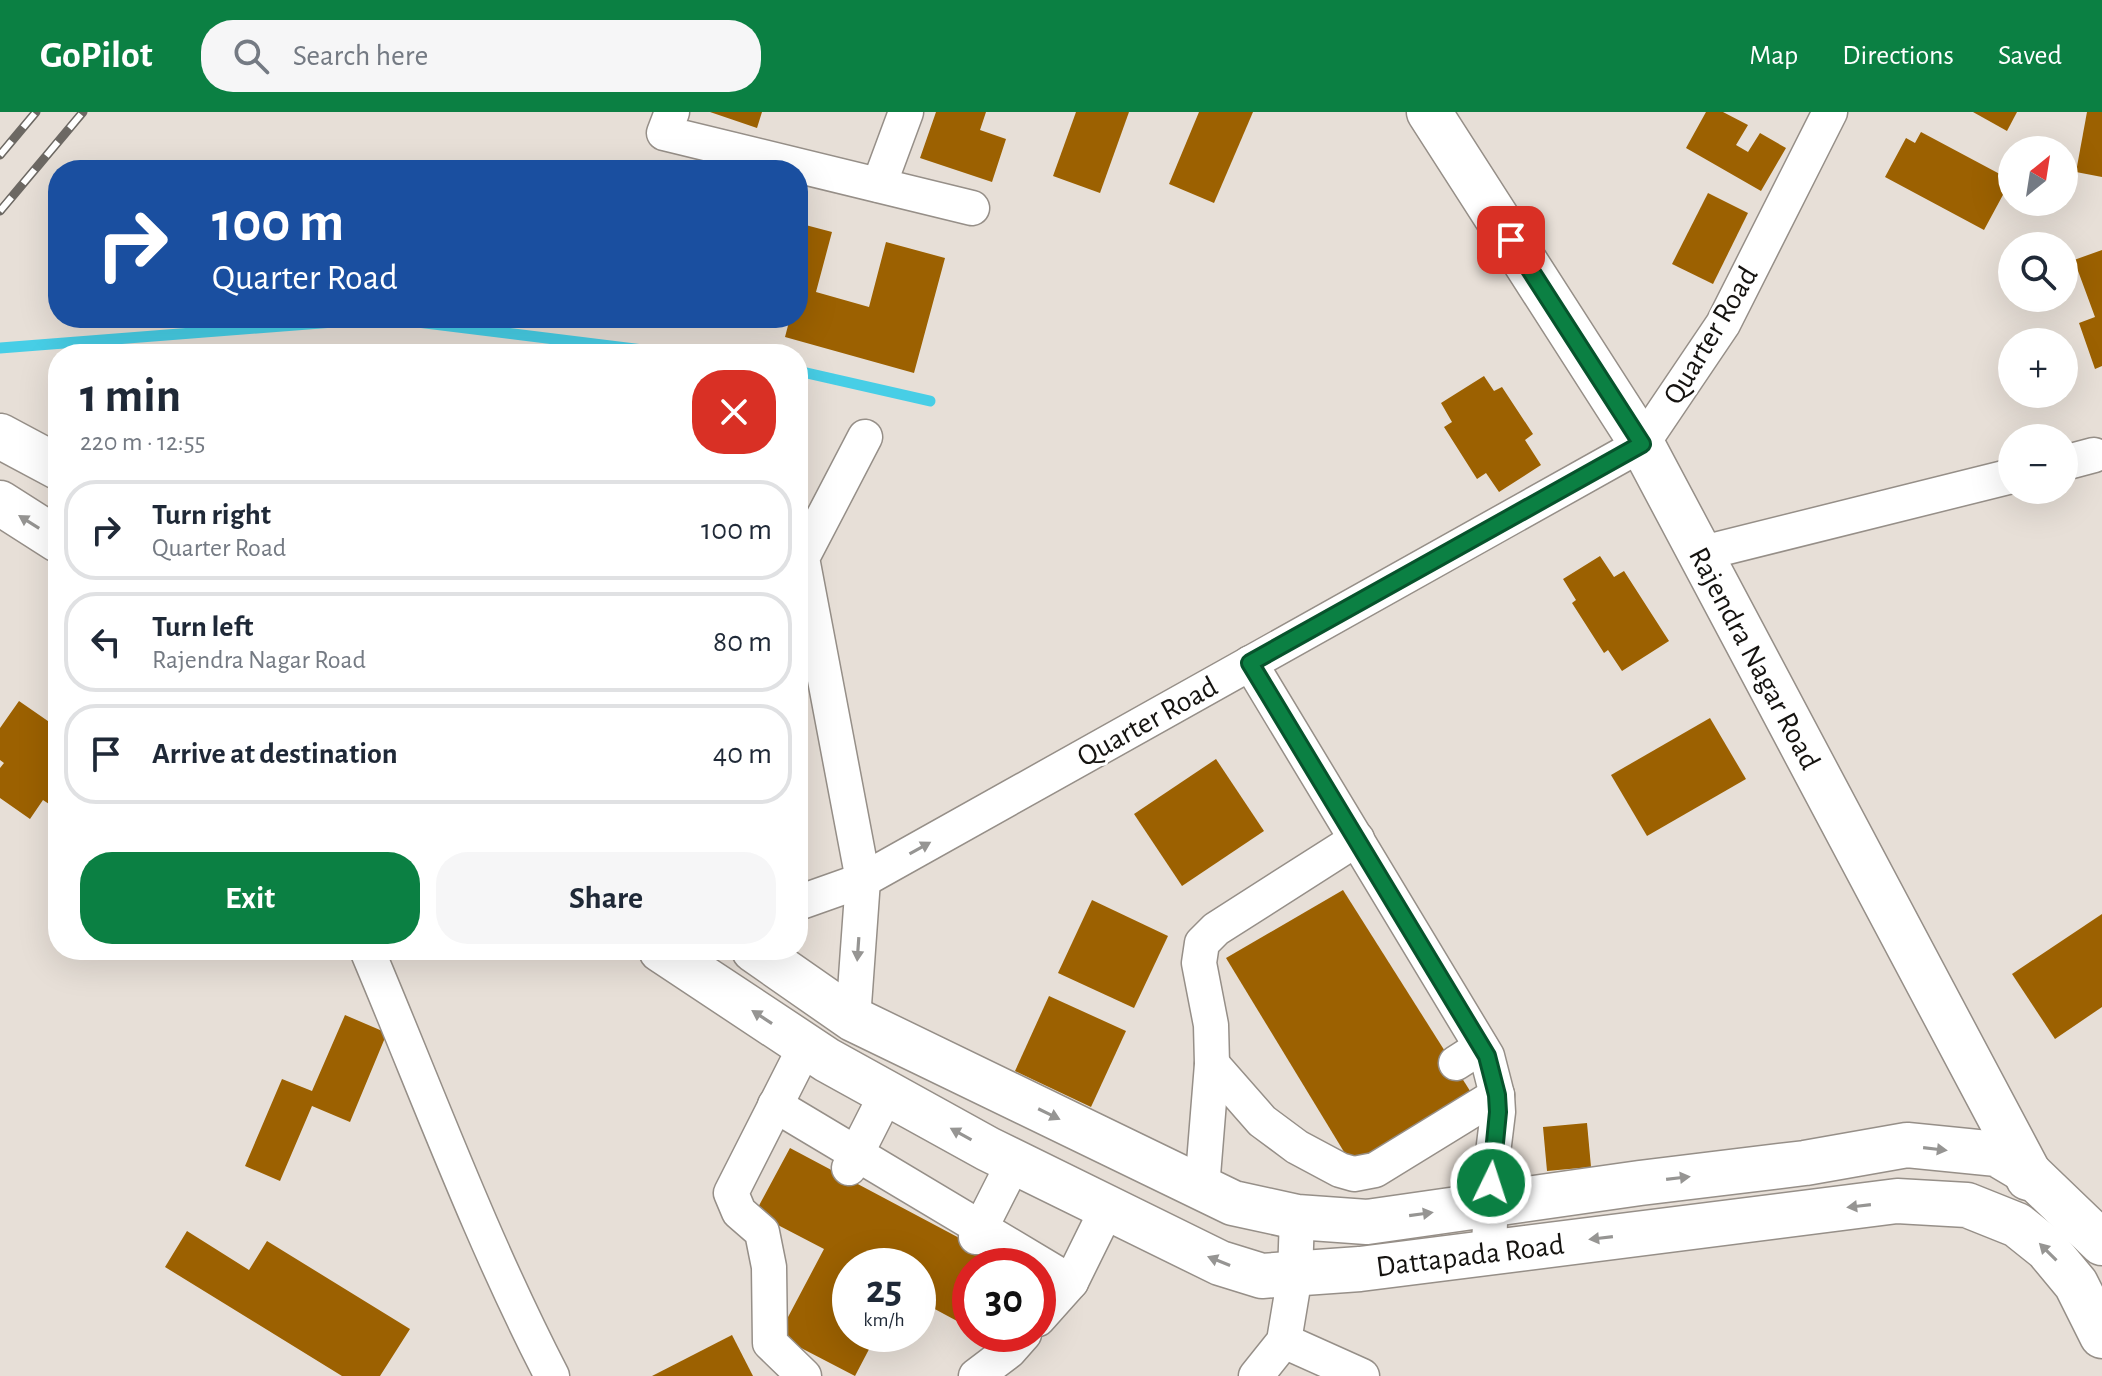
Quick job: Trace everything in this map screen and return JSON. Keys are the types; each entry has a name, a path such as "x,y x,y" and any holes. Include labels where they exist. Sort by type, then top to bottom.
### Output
{"main road":[{"name":"Rajendra Nagar Road","path":"1429,112 1642,444 2029,1173"},
{"path":"0,436 48,462"},
{"path":"0,503 48,534"},
{"name":"Dattapada Road","path":"676,960 817,1053 1014,1162 1220,1263 1262,1276 1360,1269 1897,1201 1967,1205 2017,1225 2047,1249 2076,1284 2102,1336"},
{"path":"768,960 853,1019 1217,1196 1297,1217 1367,1222 1805,1163 1907,1145 1997,1154 2029,1173 2102,1243"},
{"path":"2017,1225 2029,1173"}],"street":[{"path":"672,112 664,133 776,160"},
{"path":"879,185 906,112"},
{"name":"Quarter Road","path":"808,899 863,880 1642,444 1723,324 1830,112"},
{"path":"808,168 972,208"},
{"path":"808,546 865,437"},
{"path":"1699,554 1998,479"},
{"path":"808,590 863,880 853,1019"},
{"path":"1250,663 1357,839 1469,1055 1487,1056 1498,1112 1492,1161 1489,1252"},
{"path":"1217,1196 1211,1025 1199,963 1202,943 1216,929 1357,839"},
{"path":"371,960 459,1171 552,1376"},
{"path":"804,1376 770,1343 769,1267 762,1232 739,1212 731,1193 775,1105 817,1053"},
{"path":"1212,1064 1262,1121 1297,1147 1354,1174 1375,1170 1497,1095"},
{"path":"852,1161 887,1093"},
{"path":"775,1105 852,1161 1071,1282"},
{"path":"978,1233 1014,1162"},
{"path":"1354,1174 1360,1269"},
{"path":"1056,1299 1071,1282 1107,1209"},
{"path":"1256,1376 1284,1341 1295,1275 1297,1217"},
{"path":"1284,1341 1362,1376"},
{"path":"976,1376 1008,1352"}],"building":[{"path":"710,112 762,112 757,128"},
{"path":"936,112 986,112 980,130 1006,139 992,182 920,158"},
{"path":"1076,112 1129,112 1100,193 1053,176"},
{"path":"1199,112 1253,112 1214,203 1169,184"},
{"path":"1706,112 1723,112 1748,125 1736,145 1748,152 1760,133 1786,148 1761,191 1686,148"},
{"path":"1973,112 2017,112 2007,131"},
{"path":"2087,112 2102,112 2102,177 2078,172"},
{"path":"1921,132 1998,173 1998,204 1984,230 1885,177 1906,138 1915,143"},
{"path":"1708,193 1748,213 1713,284 1672,264"},
{"path":"808,226 832,232 816,292 869,307 886,242 945,258 914,373 785,337 787,328 808,328"},
{"path":"2102,250 2102,366 2095,369 2079,323 2095,317 2078,271 2078,259"},
{"path":"1484,376 1494,391 1502,387 1533,434 1525,440 1541,465 1499,492 1486,473 1477,479 1444,427 1452,422 1441,403"},
{"path":"1600,556 1614,577 1624,571 1669,641 1622,671 1608,650 1604,653 1572,603 1576,600 1563,579"},
{"path":"19,701 48,721 48,803 43,800 30,819 0,798 0,768 4,763 0,760 0,728"},
{"path":"1710,718 1746,779 1647,836 1611,775"},
{"path":"1216,759 1264,831 1182,886 1134,814"},
{"path":"1343,890 1472,1094 1352,1165 1226,958"},
{"path":"1092,900 1168,936 1134,1008 1058,973"},
{"path":"2102,914 2102,1007 2055,1039 2012,974"},
{"path":"1049,996 1126,1031 1091,1107 1015,1071"},
{"path":"345,1015 387,1033 350,1122 312,1106 280,1181 245,1166 282,1079 312,1091"},
{"path":"1587,1123 1591,1167 1547,1171 1543,1127"},
{"path":"790,1148 978,1248 952,1248 952,1318 936,1310 936,1248 832,1248 832,1352 868,1352 855,1376 778,1336 824,1249 755,1213"},
{"path":"187,1231 249,1270 267,1241 410,1329 380,1376 342,1376 165,1267"},
{"path":"732,1335 753,1376 652,1376"}],"waterway":[{"path":"51,344 257,328"},
{"path":"466,328 594,344"},
{"path":"0,348 48,344"},
{"path":"808,373 930,401"}],"railway":[{"path":"0,155 36,112"},
{"path":"0,211 83,112"}],"route":[{"path":"1491,1183 1498,1112 1487,1056 1250,663 1642,444 1511,240"}]}
